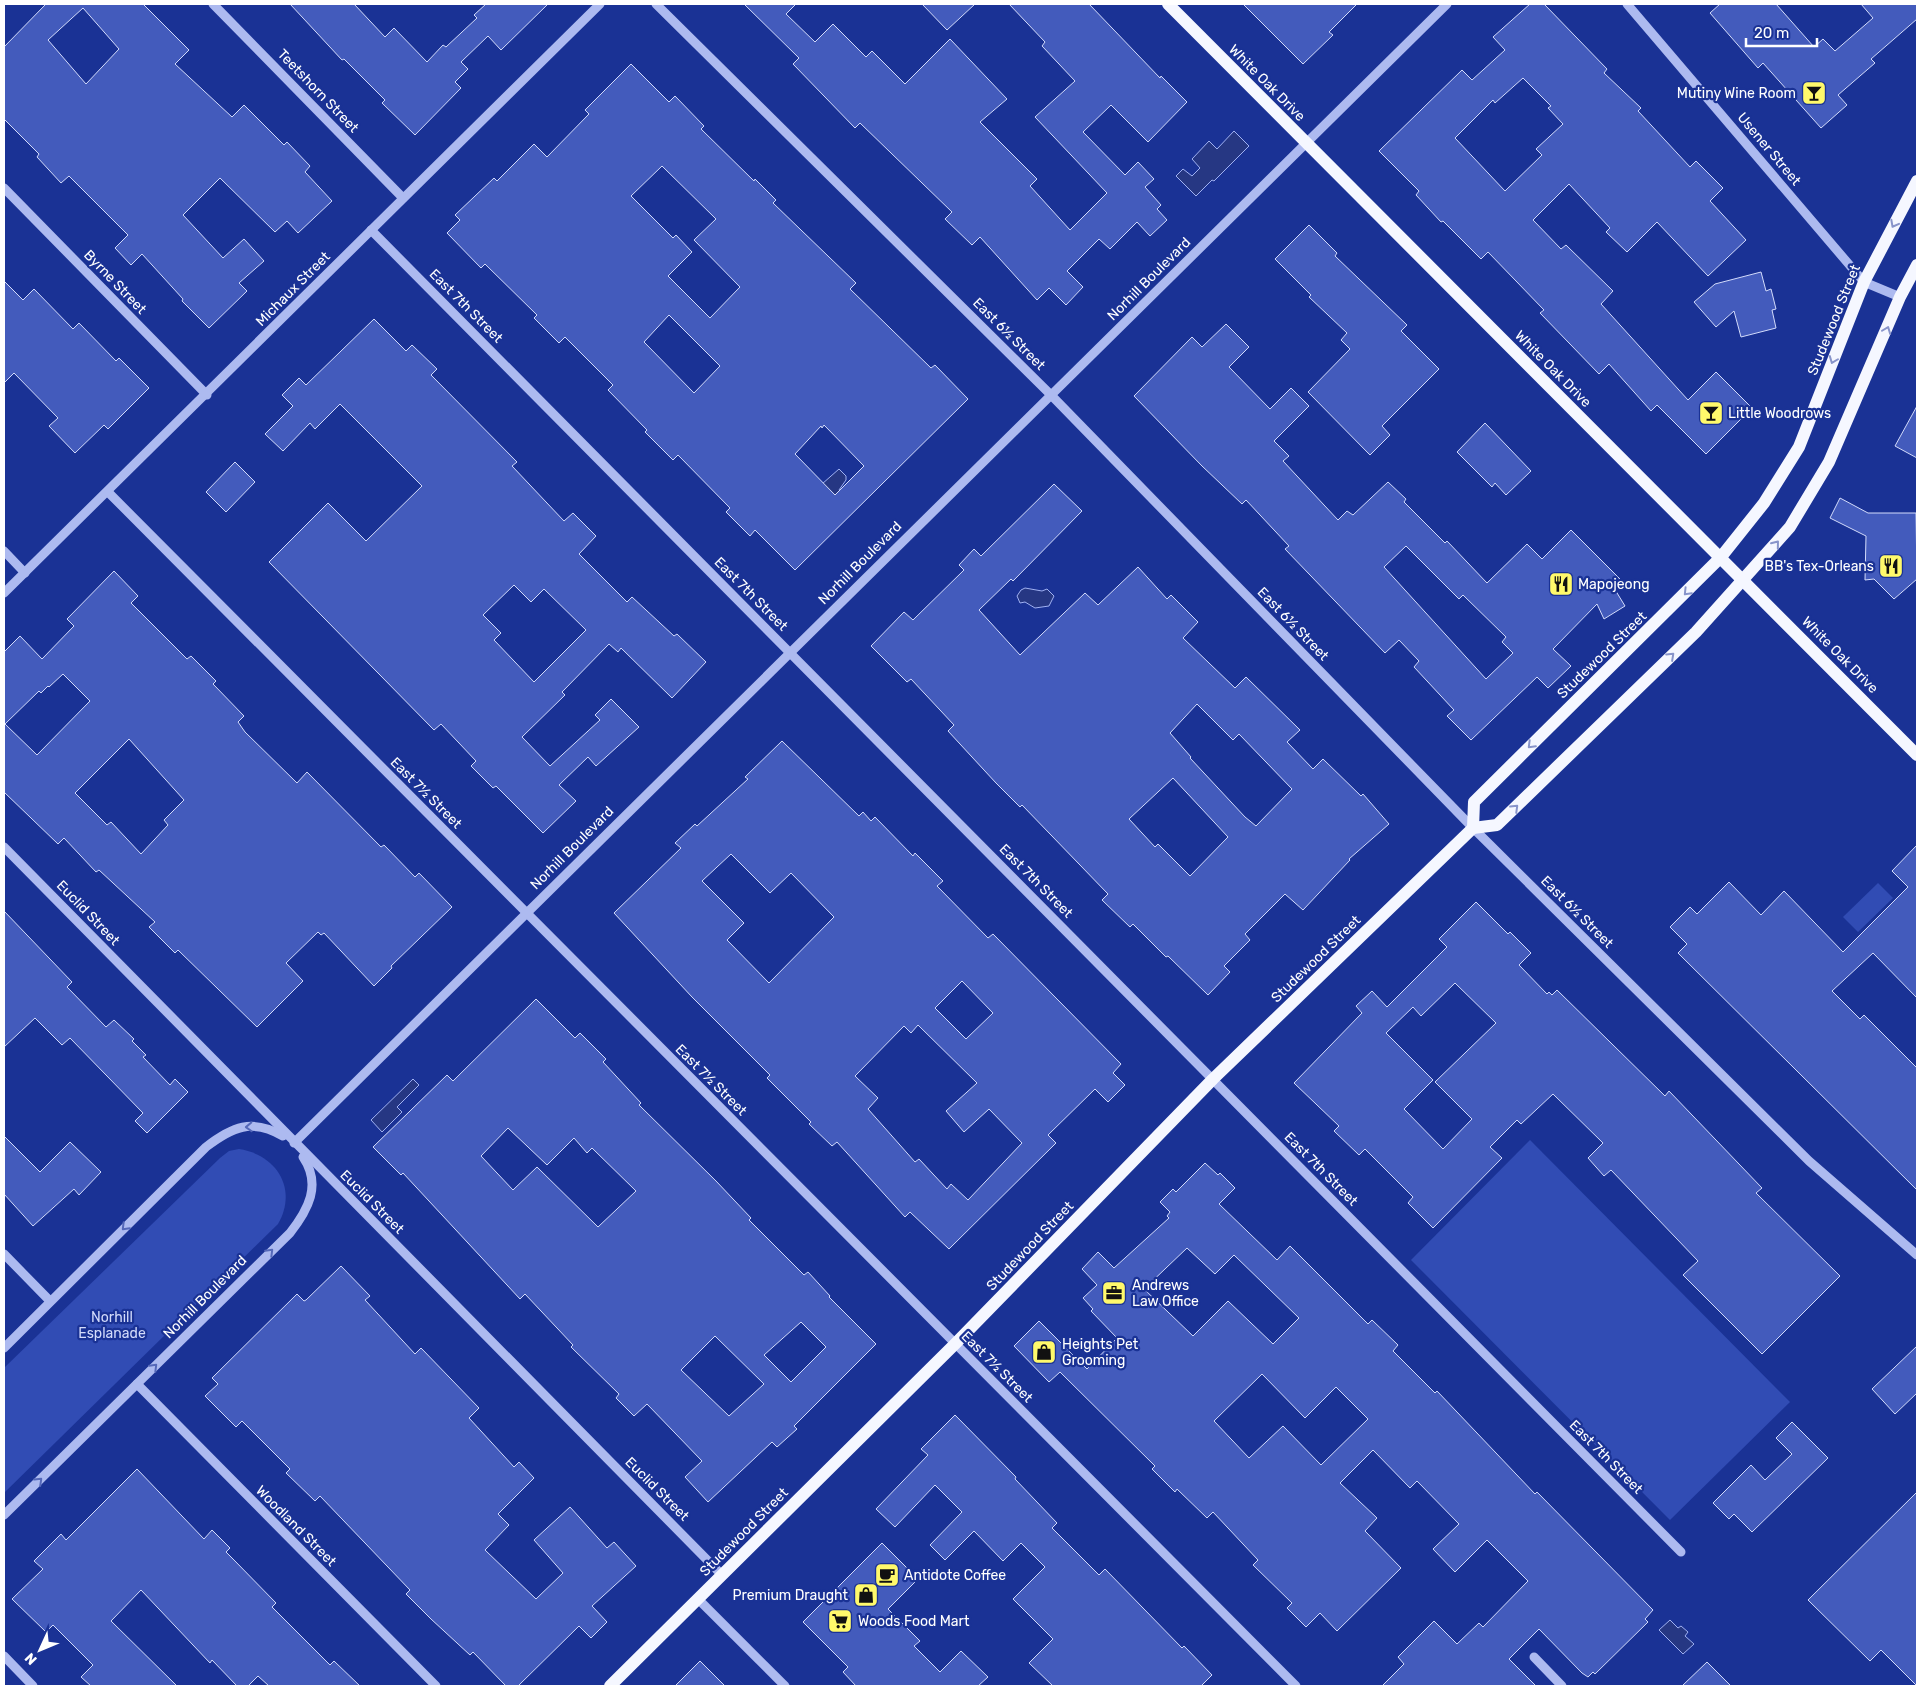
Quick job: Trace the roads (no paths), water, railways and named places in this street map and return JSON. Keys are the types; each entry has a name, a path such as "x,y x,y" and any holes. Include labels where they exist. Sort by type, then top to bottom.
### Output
{"main road":[{"name":"White Oak Drive","path":"1168,4 1917,754"},
{"name":"Studewood Street","path":"610,1686 955,1344 1213,1080 1473,828 1474,802 1721,557 1764,503 1799,447 1864,282 1917,182"},
{"path":"1473,828 1497,825 1696,632 1744,580 1792,523 1829,462 1900,297 1917,264"}],"street":[{"name":"Teetshorn Street","path":"213,4 403,198"},
{"name":"Michaux Street","path":"4,593 207,395 600,4"},
{"name":"East 6½ Street","path":"656,4 1051,395 1473,828 1809,1160 1917,1255"},
{"name":"Norhill Boulevard","path":"294,1142 1446,4"},
{"name":"Usener Street","path":"1627,4 1864,282 1900,297"},
{"name":"Byrne Street","path":"4,188 207,395"},
{"name":"East 7th Street","path":"371,230 1681,1552"},
{"name":"East 7½ Street","path":"108,492 1296,1686"},
{"path":"4,552 25,573"},
{"name":"Euclid Street","path":"4,847 722,1575"},
{"name":"Norhill Boulevard","path":"4,1348 206,1147 228,1131 248,1126 269,1128 294,1142 309,1166 312,1194 305,1215 290,1233 4,1515"},
{"path":"4,1254 50,1301"},
{"name":"Woodland Street","path":"137,1384 436,1686"},
{"path":"698,1599 784,1686"},
{"path":"4,1656 33,1686"},
{"path":"1534,1658 1562,1686"}],"place":[{"name":"Mutiny Wine Room","path":"1814,93"},
{"name":"Little Woodrows","path":"1711,413"},
{"name":"BB's Tex-Orleans","path":"1891,566"},
{"name":"Mapojeong","path":"1561,584"},
{"name":"Andrews Law Office","path":"1114,1293"},
{"name":"Heights Pet Grooming","path":"1044,1352"},
{"name":"Antidote Coffee","path":"887,1575"},
{"name":"Premium Draught","path":"866,1595"},
{"name":"Woods Food Mart","path":"840,1621"}],"park label":[{"name":"Norhill Esplanade","path":"112,1325"}]}
